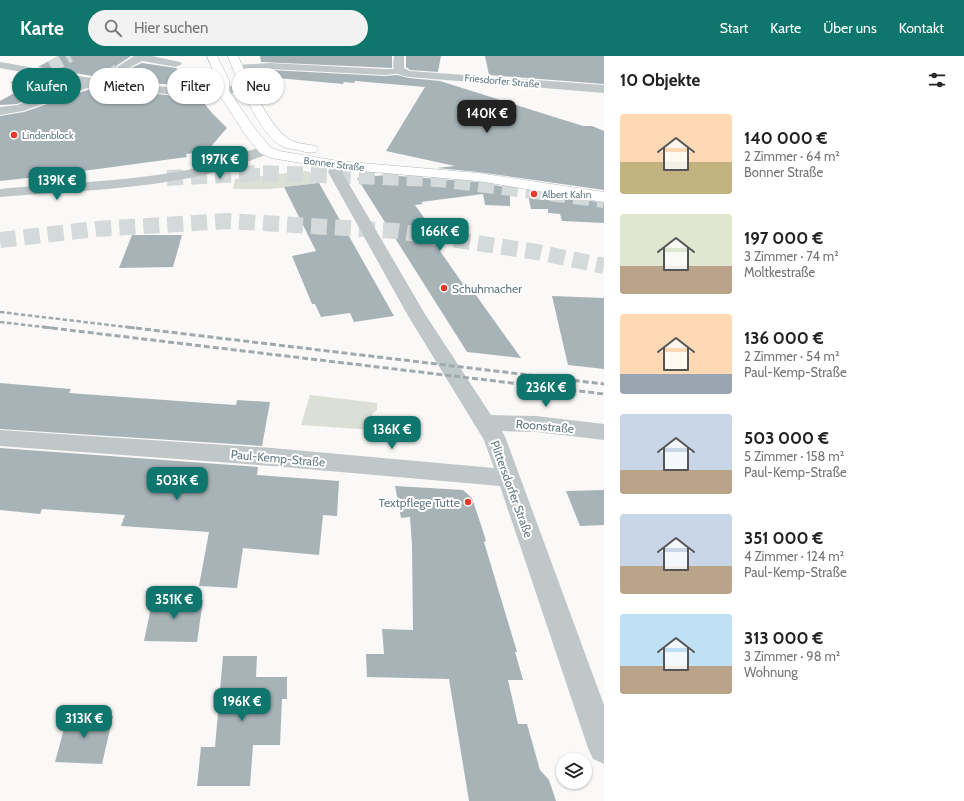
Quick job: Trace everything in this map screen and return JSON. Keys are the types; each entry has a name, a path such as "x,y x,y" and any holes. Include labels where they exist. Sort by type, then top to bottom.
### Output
{"main road":[{"path":"212,56 218,68"},
{"path":"233,56 237,68"},
{"path":"224,92 251,133 265,150 282,141 272,131 257,104"},
{"name":"Bonner Straße","path":"282,141 296,146 336,154 419,165 478,177 604,196"},
{"name":"Bonner Straße","path":"265,150 287,158 338,165 478,177"}],"street":[{"path":"123,67 140,56 176,64"},
{"path":"399,56 398,68 400,71"},
{"path":"0,65 89,76"},
{"name":"Friesdorfer Straße","path":"237,68 270,66 384,72 400,71 409,74 604,89"},
{"path":"2,116 19,108 89,83"},
{"path":"0,193 91,186 165,177 238,161 265,150"},
{"name":"Plittersdorfer Straße","path":"338,165 335,172 416,314 495,439 604,748"},
{"name":"Roonstraße","path":"485,423 536,424 604,432"},
{"name":"Paul-Kemp-Straße","path":"0,438 272,457 508,478"}],"shaded area":[{"path":"306,171 314,174 318,183 270,189 233,189 235,179"},
{"path":"310,395 377,403 377,410 372,414 372,418 375,422 373,430 301,425"}],"building":[{"path":"58,56 131,56 116,66 116,68 89,68 89,75 81,74 81,68 38,67"},
{"path":"260,56 392,56 392,68 261,62"},
{"path":"406,56 441,56 438,72 410,70 406,67"},
{"path":"485,56 604,56 604,84 489,75"},
{"path":"142,63 176,68 167,68 167,84 159,84 159,68 131,68"},
{"path":"284,71 384,76 397,75 409,78 440,81 583,126 592,126 604,131 604,190 478,172 437,168 455,166 386,151 425,87 355,81 354,83 344,82 343,84 284,79"},
{"path":"89,89 89,104 159,104 159,94 167,95 167,104 205,104 227,128 207,151 186,154 187,157 0,181 0,116 24,112 47,104 81,104 81,92"},
{"path":"12,94 12,104 17,104 0,105 0,101"},
{"path":"385,175 478,182 510,188 510,206 485,205 483,194 421,202 423,204 415,205 435,233 428,234 468,291 473,291 521,358 467,352 357,178"},
{"path":"319,183 394,316 354,322 350,313 321,317 315,304 312,304 292,256 316,251 284,187"},
{"path":"527,191 604,203 604,223 562,221 560,214 548,213 548,209 531,209"},
{"path":"132,235 182,235 173,267 119,268"},
{"path":"552,296 604,298 604,369 568,365"},
{"path":"0,383 71,389 69,393 206,403 236,405 237,400 270,402 262,446 0,429"},
{"path":"0,448 258,467 257,475 339,481 337,516 323,515 319,555 243,548 237,588 199,586 209,532 121,526 125,515 42,509 40,514 0,510"},
{"path":"395,486 463,490 472,498 486,541 484,542 517,652 515,652 523,680 508,680 518,724 527,724 540,770 549,780 556,801 469,801 449,679 367,677 366,654 384,654 382,629 413,630 412,545 410,517 401,518"},
{"path":"604,490 604,525 580,526 566,491"},
{"path":"153,598 203,600 197,642 144,641"},
{"path":"223,656 257,656 256,677 287,677 287,699 282,699 280,745 253,745 250,786 197,786 201,747 215,747"},
{"path":"68,714 113,716 102,764 55,762"}],"tunnel":[{"path":"51,67 70,56"},
{"path":"167,178 259,173 439,179 604,200"},
{"path":"248,174 276,174"},
{"path":"0,240 96,229 228,221 396,231 537,252 604,266"}],"railway":[{"path":"0,312 135,328"},
{"path":"0,322 52,328"},
{"path":"43,327 604,394"},
{"path":"127,327 604,384"}],"place":[{"name":"Lindenblock","path":"14,135"},
{"name":"Albert Kahn","path":"534,194"},
{"name":"Schuhmacher","path":"444,288"},
{"name":"Textpflege Tutte","path":"468,502"}]}
